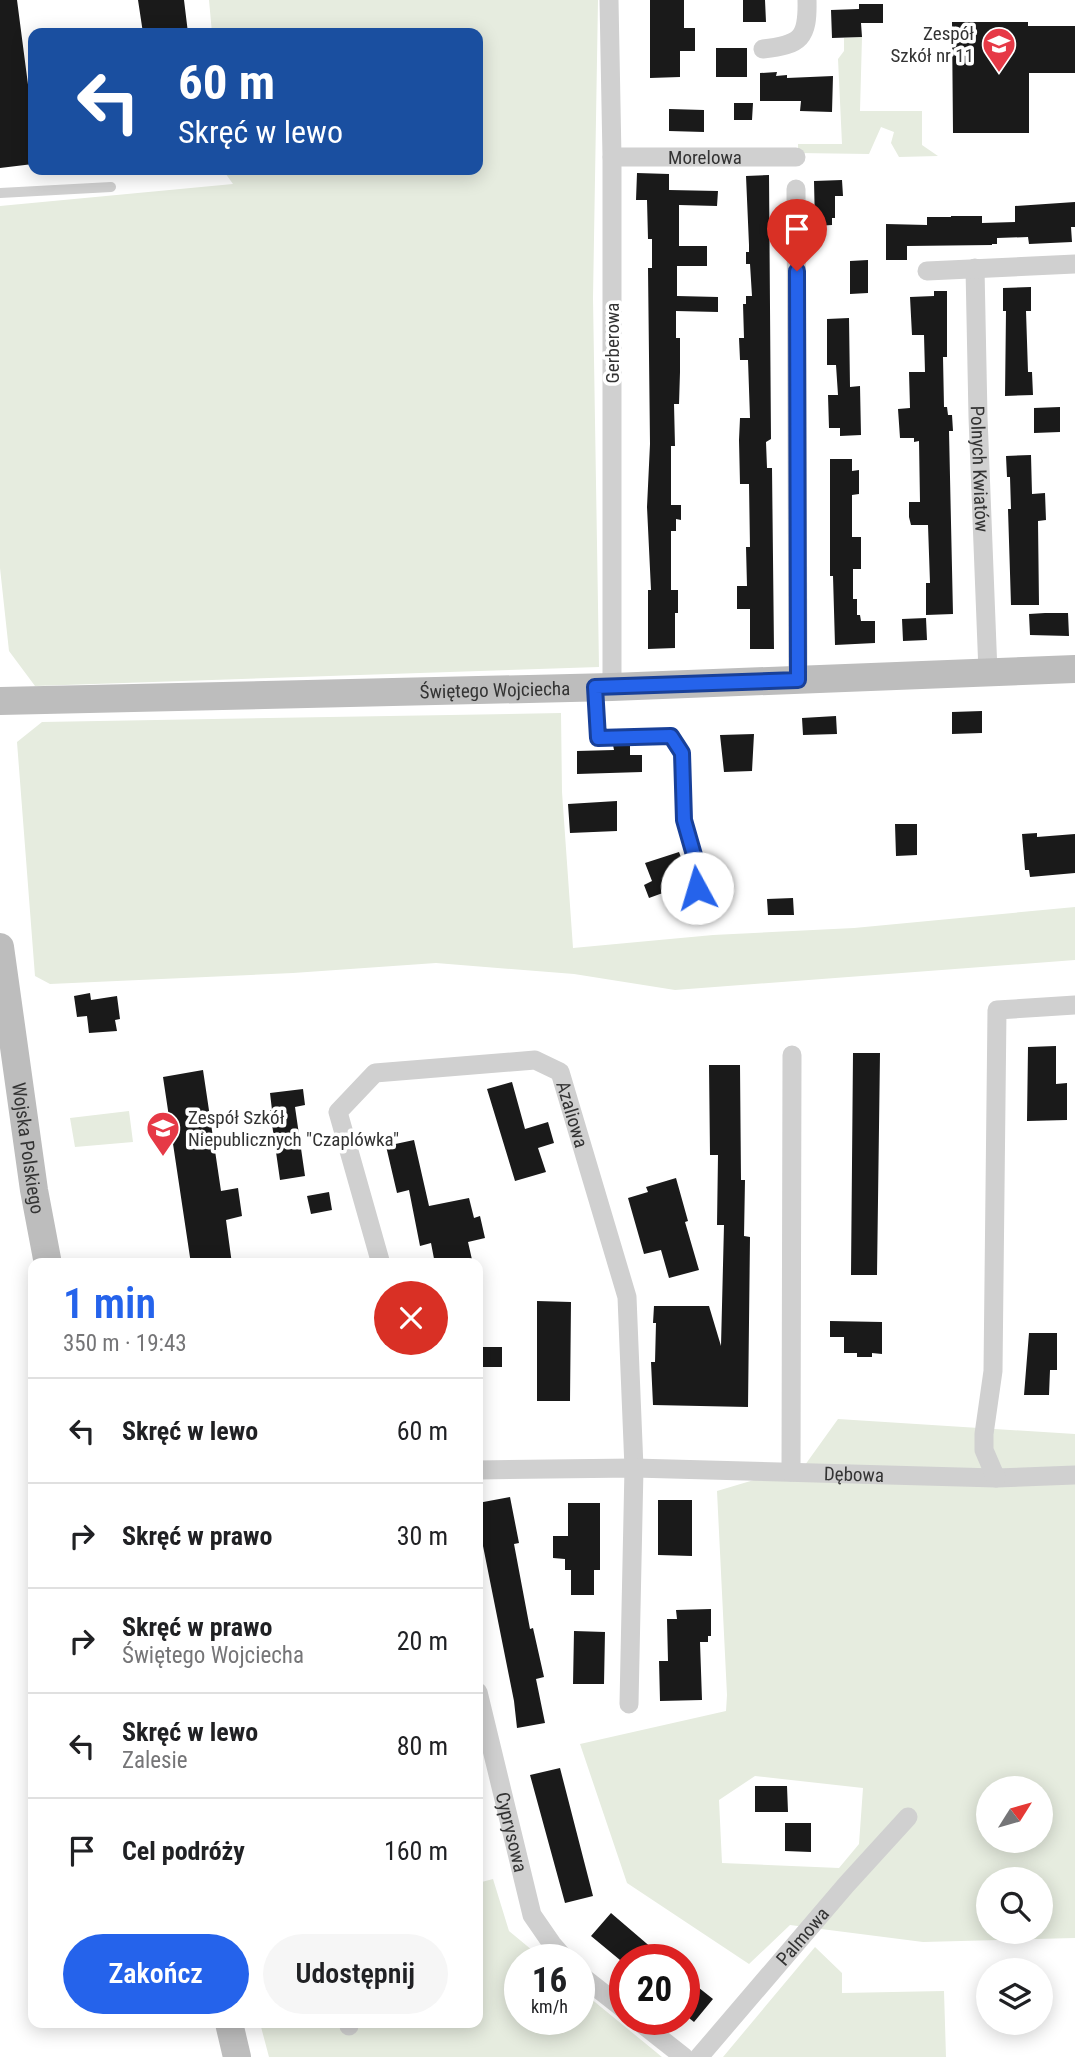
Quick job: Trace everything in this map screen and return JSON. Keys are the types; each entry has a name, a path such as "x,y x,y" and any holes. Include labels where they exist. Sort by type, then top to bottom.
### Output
{"street":[{"name":"Gerberowa","path":"604,687 612,157 609,0"},
{"path":"763,49 786,45 800,38 805,32 807,0"},
{"name":"Morelowa","path":"612,157 796,157"},
{"path":"796,189 798,680"},
{"path":"926,271 1075,264"},
{"name":"Polnych Kwiatów","path":"975,268 988,672"},
{"name":"Świętego Wojciecha","path":"0,701 604,687 1075,669"},
{"name":"Wojska Polskiego","path":"0,947 34,1190 47,1258"},
{"path":"996,1478 984,1450 984,1434 993,1371 997,1010 1075,1005"},
{"path":"791,1472 792,1055"},
{"name":"Azaliowa","path":"379,1258 338,1112 375,1073 536,1060 560,1072 627,1297 634,1468"},
{"path":"629,1704 634,1468"},
{"name":"Dębowa","path":"483,1470 634,1468 996,1478 1075,1475"},
{"name":"Cyprysowa","path":"483,1713 532,1915 552,1944"},
{"name":"Palmowa","path":"699,2057 908,1817"},
{"path":"595,1987 609,1997"},
{"path":"230,2028 237,2057"},
{"path":"655,2035 684,2057"}],"lane":[{"path":"0,193 111,187"},
{"path":"604,687 598,738 671,736 682,753 684,820 694,855 697,888 673,898"}],"shaded area":[{"path":"209,0 598,0 593,298 599,667 35,686 9,651 0,568 0,206 233,184 227,175 483,175 483,28 212,28"},
{"path":"862,37 860,111 922,111 922,145 938,156 899,157 891,143 894,132 881,127 869,154 798,153 798,144 842,144 838,59 844,51 844,38"},
{"path":"561,713 562,792 573,948 713,935 854,928 1075,907 1075,960 675,990 574,974 436,963 293,973 50,984 35,976 17,742 42,722"},
{"path":"129,1111 133,1142 75,1147 70,1118"},
{"path":"838,1419 1075,1434 1075,1938 1053,1939 1053,1867 976,1867 976,1941 923,1942 790,1925 749,1964 627,1883 580,1744 726,1711 717,1491 805,1465","holes":["755,1776 863,1788 859,1844 839,1868 722,1863 719,1800"]},
{"path":"493,1879 509,1931 525,1944 504,1944 504,2035 595,2035 595,2002 609,2014 609,2035 635,2035 662,2057 269,2057 261,2028 483,2028 483,1882"},
{"path":"815,1947 842,1973 842,1993 944,1991 946,2057 723,2057"}],"building":[{"path":"0,0 17,0 28,85 28,165 0,168"},
{"path":"138,0 184,0 187,28 142,28"},
{"path":"650,0 684,0 684,28 695,28 695,51 680,51 680,77 650,78"},
{"path":"743,0 765,0 766,22 743,22"},
{"path":"859,4 883,4 883,23 861,23 862,37 832,38 831,10 859,9"},
{"path":"952,22 1028,22 1028,26 1075,26 1075,73 1029,73 1029,133 953,133"},
{"path":"716,48 747,48 747,77 716,77"},
{"path":"777,72 776,76 787,75 787,78 833,76 832,112 800,111 801,101 760,101 760,73"},
{"path":"734,103 753,103 752,120 734,120"},
{"path":"669,109 704,110 704,132 669,131"},
{"path":"637,173 669,174 669,190 718,191 717,206 679,205 679,246 707,246 707,266 677,266 677,296 718,297 718,312 676,311 676,338 680,338 680,372 679,404 674,404 675,446 671,446 671,505 681,505 681,520 676,519 676,531 671,531 671,590 678,590 675,648 648,649 648,590 651,590 647,507 650,444 648,268 652,268 652,239 648,239 647,200 636,200"},
{"path":"769,175 771,439 766,442 767,468 772,468 774,649 750,649 750,609 737,609 737,586 747,586 746,547 750,547 749,484 740,484 739,440 740,418 750,418 748,360 740,360 739,338 744,338 743,304 746,304 746,296 752,296 750,264 746,264 749,245 746,176"},
{"path":"842,180 843,196 835,196 835,218 832,218 832,225 815,226 814,181"},
{"path":"1075,202 1075,227 1071,227 1072,242 1029,244 1028,237 997,238 997,244 992,245 907,246 907,260 886,260 886,224 927,225 927,217 951,216 982,216 982,223 1015,222 1015,206"},
{"path":"868,260 868,293 850,294 850,261"},
{"path":"1031,287 1031,311 1026,311 1028,372 1032,372 1033,395 1005,396 1006,311 1003,311 1003,288"},
{"path":"934,291 947,291 947,357 943,357 944,407 947,407 948,415 952,415 953,431 949,431 953,614 926,615 926,583 930,583 928,525 911,525 909,517 909,502 920,502 919,441 914,442 914,438 900,438 898,409 910,408 909,372 925,372 924,335 912,335 910,297 934,296"},
{"path":"849,318 850,387 860,386 861,435 840,436 840,428 829,428 828,395 838,395 836,365 827,365 827,319"},
{"path":"1060,407 1060,432 1034,433 1034,408"},
{"path":"1031,455 1032,494 1045,493 1046,520 1038,521 1039,605 1011,605 1008,509 1011,509 1010,477 1007,477 1006,456"},
{"path":"830,459 852,459 852,471 859,470 859,494 852,495 852,537 861,537 861,569 853,569 853,599 857,599 857,615 860,615 861,621 875,621 875,643 835,645 833,576 830,576"},
{"path":"1068,613 1069,636 1030,635 1029,614"},
{"path":"926,618 927,640 903,641 902,619"},
{"path":"982,711 982,733 952,734 952,712"},
{"path":"836,716 837,734 803,735 802,718"},
{"path":"754,734 752,771 724,772 720,735"},
{"path":"613,745 630,745 630,755 642,755 642,772 577,774 577,751 614,750"},
{"path":"617,801 617,831 570,833 568,804"},
{"path":"895,824 917,824 917,855 896,856"},
{"path":"1037,833 1037,837 1075,834 1075,873 1030,877 1029,870 1025,870 1022,834"},
{"path":"679,852 684,865 675,868 682,886 649,898 644,885 652,881 645,863"},
{"path":"696,897 703,917 686,922 679,904"},
{"path":"793,898 794,915 768,915 767,899"},
{"path":"90,993 91,1000 117,996 120,1019 115,1020 117,1031 89,1033 87,1016 77,1017 74,996"},
{"path":"1056,1046 1056,1084 1067,1083 1067,1120 1027,1121 1028,1047"},
{"path":"853,1053 880,1053 877,1275 851,1275"},
{"path":"709,1065 740,1065 741,1180 745,1180 744,1236 750,1237 748,1407 653,1405 651,1362 655,1362 654,1306 709,1306 721,1346 724,1225 717,1225 718,1155 710,1155"},
{"name":"Zespół Szkół Niepublicznych \"Czaplówka\"","path":"203,1070 221,1191 238,1188 242,1216 226,1220 231,1258 190,1258 163,1077"},
{"path":"512,1082 525,1129 548,1122 554,1143 538,1148 546,1172 515,1181 487,1089"},
{"path":"303,1089 305,1105 295,1107 305,1176 280,1180 270,1093"},
{"path":"414,1140 429,1206 469,1198 474,1218 480,1216 485,1238 468,1242 472,1258 434,1258 431,1243 420,1246 409,1190 397,1193 386,1146"},
{"path":"676,1178 699,1270 669,1278 661,1250 644,1254 628,1198 648,1192 646,1187"},
{"path":"329,1192 332,1210 311,1214 307,1196"},
{"path":"537,1301 571,1302 570,1401 537,1401"},
{"path":"830,1321 882,1322 882,1354 872,1353 872,1357 857,1357 857,1353 844,1353 844,1337 830,1337"},
{"path":"1029,1333 1057,1333 1057,1370 1050,1370 1049,1395 1024,1395"},
{"path":"483,1347 502,1347 502,1367 483,1367"},
{"path":"510,1497 519,1543 514,1544 530,1629 533,1628 544,1677 536,1679 545,1723 517,1728 483,1546 483,1502"},
{"path":"658,1500 692,1500 692,1556 658,1555"},
{"path":"568,1503 600,1503 600,1570 594,1570 594,1595 571,1595 571,1570 565,1570 565,1559 553,1558 553,1536 568,1536"},
{"path":"711,1609 711,1636 708,1636 708,1642 700,1642 702,1700 660,1701 659,1661 668,1661 667,1619 677,1619 676,1610"},
{"path":"574,1631 605,1632 604,1684 573,1684"},
{"path":"560,1768 593,1896 565,1903 530,1775"},
{"path":"755,1786 787,1786 788,1812 755,1812"},
{"path":"785,1823 811,1823 811,1852 785,1851"},
{"path":"611,1913 647,1944 609,1944 609,1951 591,1936"},
{"path":"700,1989 713,1999 700,2015"}],"place":[{"name":"Zespół Szkół nr 11","path":"999,74"},
{"name":"Zespół Szkół Niepublicznych \"Czaplówka\"","path":"163,1158"}],"route":[{"path":"697,888 694,855 684,820 682,753 671,736 598,738 595,687 798,680 797,271"}]}
